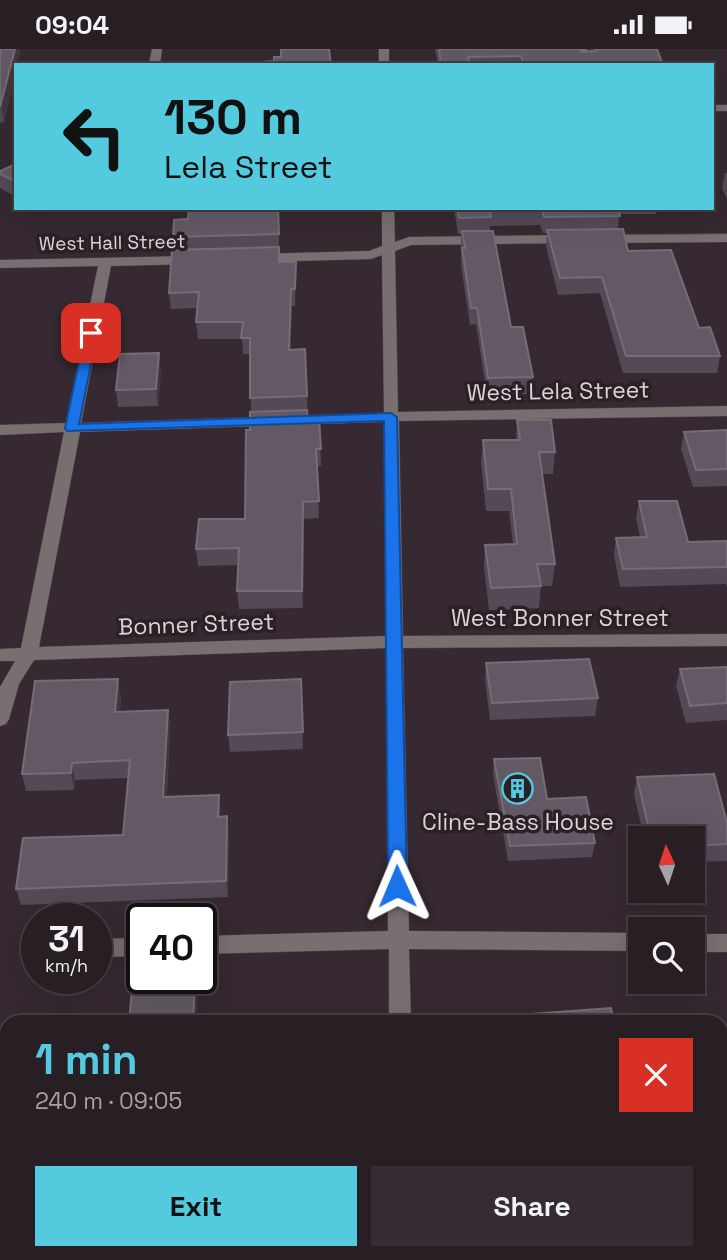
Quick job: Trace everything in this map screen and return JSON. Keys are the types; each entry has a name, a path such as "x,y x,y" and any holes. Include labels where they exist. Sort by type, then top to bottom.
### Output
{"street":[{"path":"387,210 400,1015"},
{"path":"245,258 371,255 409,241 727,238"},
{"name":"West Hall Street","path":"0,264 203,260"},
{"path":"0,719 10,683 29,653 105,262"},
{"name":"West Lela Street","path":"0,430 391,417 727,411"},
{"name":"West Bonner Street","path":"394,642 727,640"},
{"name":"Bonner Street","path":"0,655 394,642"},
{"path":"217,945 398,940 628,942"},
{"path":"705,943 727,943"}],"building":[{"path":"0,49 15,49 0,107"},
{"path":"281,49 329,49 331,63 263,63 274,61 274,57 281,57"},
{"path":"439,49 580,49 581,52 596,51 595,49 657,49 662,63 523,63 521,56 468,57 470,63 441,63"},
{"path":"14,165 14,181 0,174 0,171"},
{"path":"189,210 278,210 279,234 173,237 174,220 188,219"},
{"path":"457,210 490,210 491,217 459,218"},
{"path":"542,210 618,210 620,216 544,217"},
{"path":"623,229 628,251 671,250 699,328 710,327 720,356 626,356 602,277 560,278 547,230"},
{"path":"462,231 493,231 511,327 523,327 533,377 488,378 477,308 471,308"},
{"path":"279,247 279,262 296,262 295,289 291,289 289,350 305,349 307,396 250,398 250,338 241,338 243,322 196,322 199,292 169,293 172,250"},
{"path":"159,353 156,389 116,390 120,354"},
{"path":"307,410 308,419 319,419 321,449 316,449 319,501 303,502 302,591 237,591 239,548 196,549 199,519 245,519 246,430 250,430 250,412"},
{"path":"517,420 551,420 555,452 539,452 555,564 537,564 541,586 491,588 485,545 517,544 511,489 488,489 483,440 520,440"},
{"path":"727,430 727,469 696,470 684,432"},
{"path":"639,501 677,501 688,542 727,541 727,567 623,569 616,538 647,537"},
{"path":"589,659 598,698 492,703 486,663"},
{"path":"727,667 727,703 690,706 680,669"},
{"path":"118,679 115,712 168,710 163,797 219,795 218,817 227,816 226,881 16,889 23,838 123,835 130,760 72,763 71,773 22,774 35,681"},
{"path":"301,679 303,732 228,735 230,682"},
{"path":"540,758 547,799 586,797 595,843 510,846 494,759"},
{"path":"714,774 727,823 727,844 705,845 705,826 648,826 637,777"},
{"path":"132,994 194,994 193,1015 130,1015"},
{"path":"611,1008 612,1015 518,1015"}],"place":[{"name":"Cline-Bass House","path":"518,788"}],"route":[{"path":"91,333 72,428 391,417 397,886"}]}
